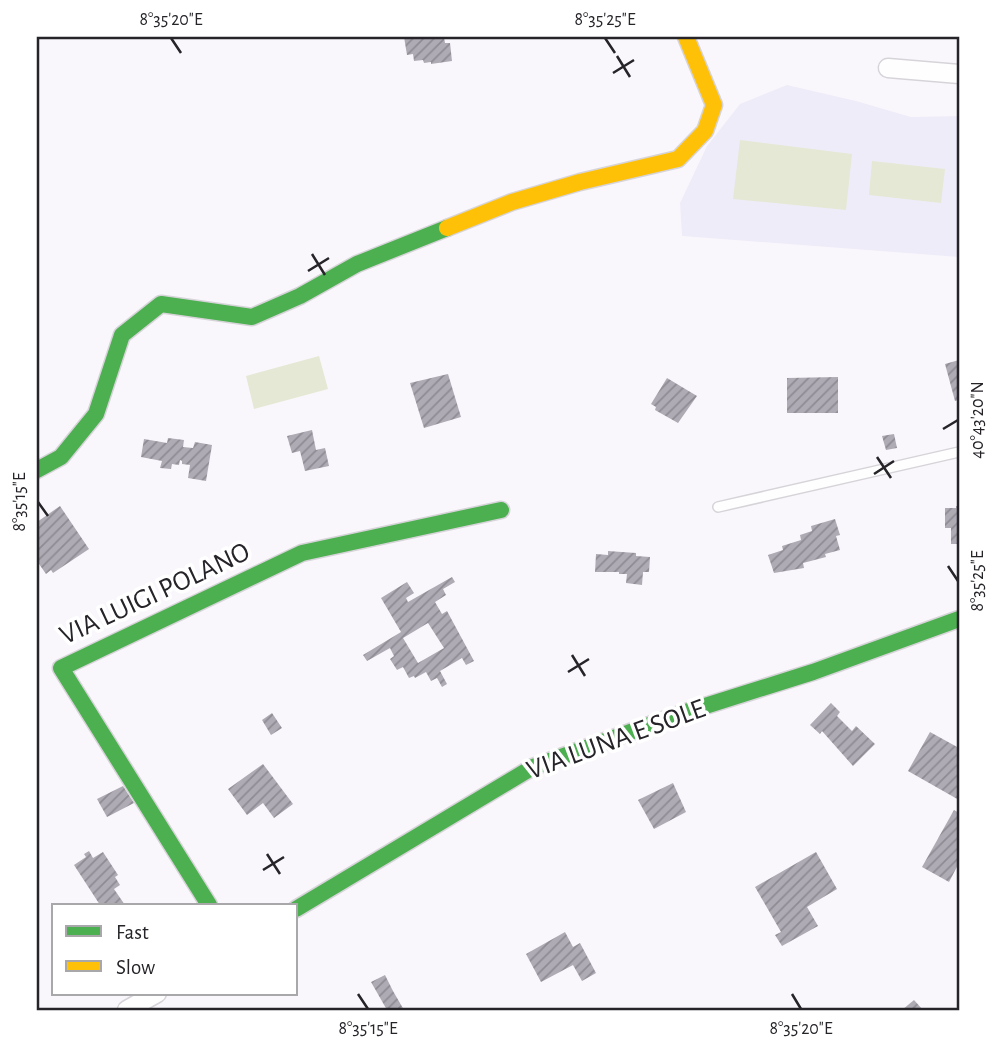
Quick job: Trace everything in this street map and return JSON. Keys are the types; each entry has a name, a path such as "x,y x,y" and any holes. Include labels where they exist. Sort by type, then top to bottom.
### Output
{"street":[{"path":"37,470 61,457 96,414 122,335 161,304 252,317 300,296 357,264 512,202 580,182 678,159 705,131 714,105 685,37"},
{"path":"888,68 959,74"},
{"name":"VIA LUIGI POLANO","path":"208,904 61,668 302,553 501,510"},
{"name":"VIA LUNA E SOLE","path":"298,908 533,767 682,713 813,672 959,619"},
{"path":"127,1010 153,995"}],"lane":[{"path":"718,507 959,452"}],"shaded area":[{"path":"787,85 911,117 959,116 959,257 682,236 680,203 707,146 740,104"}],"green space":[{"path":"740,140 852,154 846,210 733,199"},
{"path":"872,161 945,169 941,203 869,195"},
{"path":"319,356 328,389 254,409 246,376"}],"building":[{"path":"404,37 444,37 445,43 450,43 452,61 431,64 424,63 423,60 414,61 413,54 407,55"},
{"path":"959,360 959,400 955,401 945,364"},
{"path":"448,374 461,417 424,428 410,383"},
{"path":"838,377 838,413 787,413 787,378"},
{"path":"667,378 697,396 678,423 655,410 656,407 651,404"},
{"path":"312,430 316,450 325,448 329,466 305,471 300,451 292,453 287,436"},
{"path":"894,434 897,448 886,450 882,436"},
{"path":"168,438 184,440 183,447 193,448 195,442 212,445 206,481 188,478 190,465 182,464 180,460 179,465 172,464 171,469 160,468 162,461 141,457 144,439 167,443"},
{"path":"60,506 89,549 53,573 51,570 46,574 37,561 37,522"},
{"path":"959,506 959,544 951,544 951,528 945,528 945,508"},
{"path":"835,519 840,535 836,536 840,550 803,563 804,568 774,573 768,555 783,550 782,546 801,540 800,535 812,531 811,526"},
{"path":"608,551 650,557 649,572 643,572 642,585 626,583 627,574 595,572 596,554 608,555"},
{"path":"452,577 455,582 443,589 446,595 435,602 442,614 447,611 474,661 466,665 462,658 440,671 447,684 442,687 437,678 431,681 426,672 409,678 403,667 397,670 390,659 394,656 390,648 367,661 363,655 401,632 381,598 407,582 414,593 406,598 408,602","holes":["428,623 444,648 418,663 403,638"]},
{"path":"831,703 840,712 837,716 852,731 856,726 875,744 853,766 822,731 820,734 810,725"},
{"path":"272,713 282,728 271,735 262,720"},
{"path":"930,732 959,748 959,800 908,771"},
{"path":"263,764 293,804 274,818 263,803 247,815 228,789"},
{"path":"673,783 686,812 654,829 638,800"},
{"path":"123,786 134,803 107,817 97,799"},
{"path":"954,810 959,813 959,863 949,882 922,867"},
{"path":"89,851 93,858 103,852 118,875 115,877 120,885 114,889 124,904 99,904 74,865 86,857 84,854"},
{"path":"816,852 837,889 807,907 818,926 782,946 775,935 781,932 755,887"},
{"path":"565,932 573,947 580,943 596,973 582,981 573,965 541,982 526,954"},
{"path":"385,975 404,1010 387,1010 371,982"},
{"path":"914,1000 923,1010 902,1010"}],"traffic: fast":[{"path":"37,470 61,457 96,414 122,335 161,304 252,317 300,296 357,264 447,228"},
{"path":"208,904 61,668 302,553 501,510"},
{"path":"298,908 533,767 683,713 813,672 959,619"}],"traffic: slow":[{"path":"447,228 512,202 580,182 678,159 705,131 714,105 686,37"}]}
